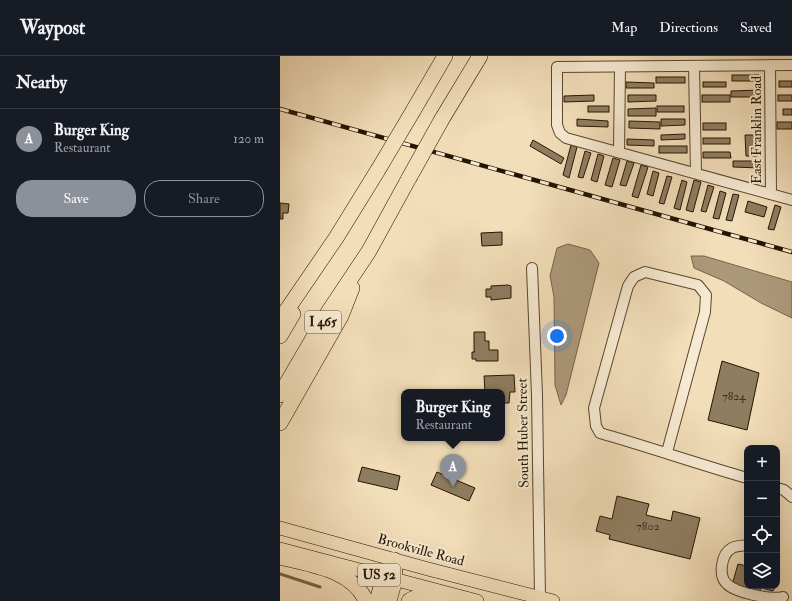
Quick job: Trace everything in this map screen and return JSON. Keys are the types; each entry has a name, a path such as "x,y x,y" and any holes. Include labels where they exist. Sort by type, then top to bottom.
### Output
{"highway":[{"name":"I 465","path":"280,336 336,238 445,56"},
{"name":"I 465","path":"280,395 329,311 368,251 408,178 480,56"},
{"path":"280,320 336,238"},
{"path":"280,423 340,316 368,251"},
{"path":"280,557 345,577 358,587 366,601"},
{"name":"US 52","path":"377,601 390,578 394,560"},
{"path":"389,601 390,578"},
{"path":"409,601 422,596 431,595 468,601"}],"main road":[{"name":"Brookville Road","path":"280,528 394,560 553,601"},
{"name":"US 52","path":"280,549 477,601"}],"street":[{"name":"East Franklin Road","path":"770,65 771,194"},
{"name":"East Franklin Road","path":"792,65 557,67 557,124 560,133 566,138 619,151 792,200"},
{"path":"619,151 620,66"},
{"path":"694,66 696,173"},
{"name":"South Huber Street","path":"532,268 537,396 540,598"},
{"path":"667,452 704,312 706,295 698,285 645,272 634,277 628,286 594,408 596,426 600,433 667,452 679,458 744,477"},
{"path":"780,489 784,490 792,497"},
{"path":"744,546 732,548 727,553 722,563 722,578 727,585 736,589 775,599 783,597"}],"shaded area":[{"path":"568,244 590,250 599,263 566,395 561,405 555,385 554,297 550,276 557,248"},
{"path":"691,256 704,256 792,282 792,318 761,303 724,281 694,268"}],"building":[{"path":"732,75 760,75 760,81 732,81"},
{"path":"656,77 685,77 685,83 656,83"},
{"path":"779,81 792,81 792,87 779,87"},
{"path":"626,82 654,83 654,88 626,88"},
{"path":"703,82 726,82 726,87 703,87"},
{"path":"760,90 761,97 731,97 731,91"},
{"path":"594,95 594,101 564,102 564,96"},
{"path":"628,95 656,95 656,101 628,102"},
{"path":"702,95 730,95 730,102 702,102"},
{"path":"778,95 792,95 792,101 778,101"},
{"path":"588,106 609,106 609,112 588,112"},
{"path":"657,106 684,106 684,112 657,112"},
{"path":"656,108 656,116 628,116 628,109"},
{"path":"783,109 792,109 792,115 783,115"},
{"path":"577,119 608,121 608,127 577,126"},
{"path":"661,119 685,119 685,125 661,126"},
{"path":"629,121 660,122 660,129 629,128"},
{"path":"777,122 792,122 792,129 777,129"},
{"path":"703,123 726,123 726,130 703,130"},
{"path":"685,134 685,139 661,140 661,135"},
{"path":"745,135 757,135 757,156 746,156"},
{"path":"703,138 730,138 730,144 703,144"},
{"path":"627,139 654,140 654,146 627,145"},
{"path":"533,140 564,158 561,164 530,146"},
{"path":"571,145 577,147 569,178 563,175"},
{"path":"659,146 687,146 687,153 659,153"},
{"path":"585,151 591,153 583,178 578,177"},
{"path":"703,152 730,152 731,158 703,158"},
{"path":"598,154 604,156 597,182 591,180"},
{"path":"613,158 620,160 612,187 605,185"},
{"path":"627,161 634,163 626,186 620,185"},
{"path":"733,161 760,161 760,168 733,167"},
{"path":"641,165 648,167 638,198 632,196"},
{"path":"653,171 659,173 653,196 647,194"},
{"path":"667,176 672,177 664,204 659,203"},
{"path":"682,180 687,182 680,210 674,208"},
{"path":"694,180 701,182 693,212 686,210"},
{"path":"708,185 714,187 706,212 701,211"},
{"path":"720,191 726,193 719,219 713,218"},
{"path":"733,194 739,195 732,221 726,220"},
{"path":"748,201 767,207 764,217 745,212"},
{"path":"280,203 289,204 288,213 283,213 283,219 280,219"},
{"path":"775,205 781,207 774,230 768,229"},
{"path":"502,232 502,245 482,246 481,233"},
{"path":"491,286 511,286 511,298 491,300 491,297 486,297 486,289 491,289"},
{"path":"474,332 485,332 485,341 489,341 489,350 498,350 498,361 476,361 476,359 472,359 472,352 475,352"},
{"path":"722,361 759,373 747,430 708,420"},
{"path":"514,375 515,392 510,392 509,403 505,403 505,389 485,389 484,376"},
{"path":"362,467 400,476 397,490 358,481"},
{"path":"437,472 475,488 469,501 431,485"},
{"path":"617,496 649,504 646,515 671,521 673,511 700,518 690,559 609,539 610,535 596,531 600,516 612,519"},
{"path":"738,564 744,565 744,589 732,585"},
{"path":"746,589 761,589 759,593"}],"waterway":[{"path":"280,574 320,587"}],"railway":[{"path":"280,109 792,252"}],"place":[{"name":"Burger King","path":"453,487"}]}
